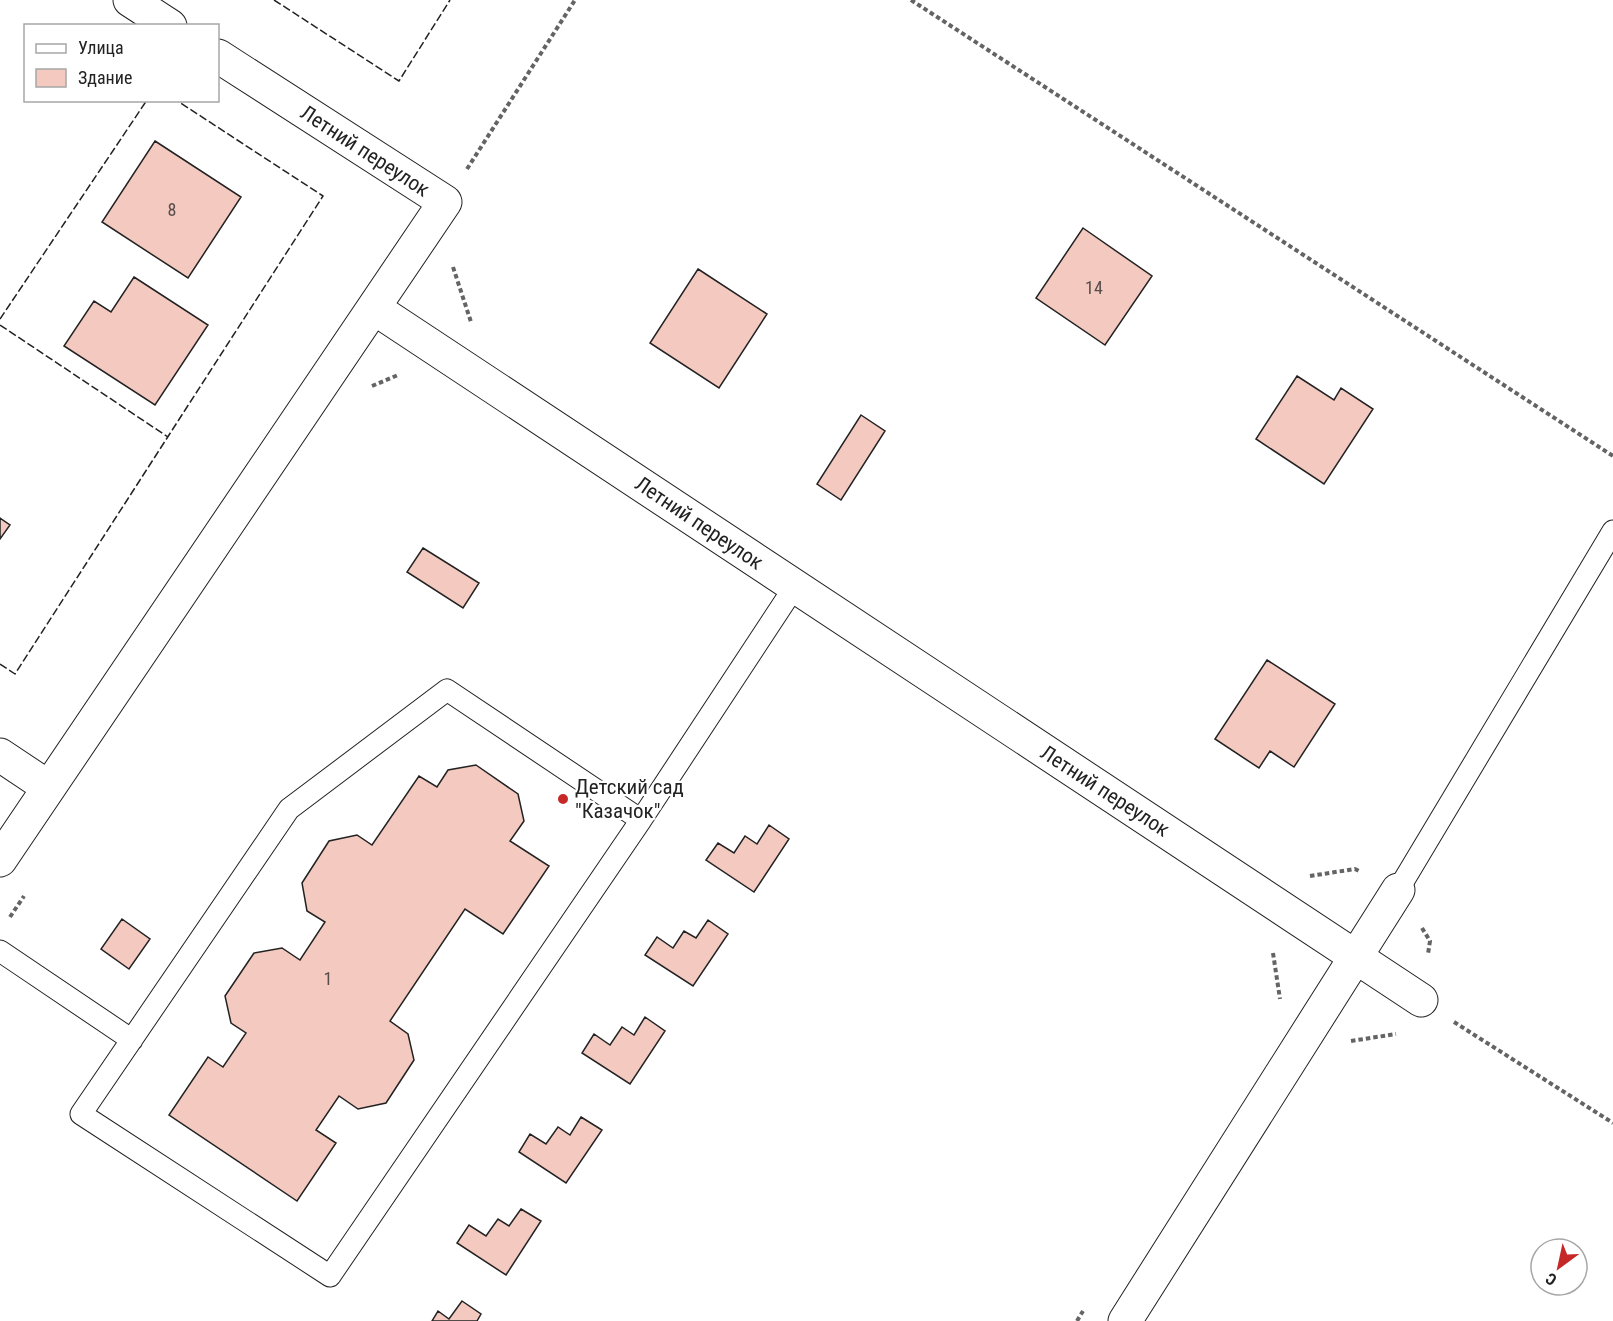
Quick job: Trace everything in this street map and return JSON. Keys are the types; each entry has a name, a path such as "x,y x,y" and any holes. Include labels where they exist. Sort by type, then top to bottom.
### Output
{"street":[{"path":"130,0 167,24"},
{"name":"Летний переулок","path":"219,57 445,202 374,308 1421,1000"},
{"path":"0,860 374,308"},
{"path":"0,755 48,787"},
{"path":"1125,1321 1398,890"}],"lane":[{"path":"1398,890 1613,531"},
{"path":"640,820 447,690 290,809 81,1114 330,1276 640,820 795,586"},
{"path":"0,951 132,1040"}],"path":[{"path":"445,202 575,0"},
{"path":"911,0 1613,456"},
{"path":"420,240 451,260 473,326"},
{"path":"1300,868 1311,875"},
{"path":"1271,945 1280,1000"},
{"path":"1421,1000 1613,1123"}],"building":[{"path":"155,141 241,197 188,278 102,222"},
{"path":"1083,228 1152,276 1105,345 1036,298"},
{"path":"698,269 767,314 719,388 650,343"},
{"path":"134,277 208,325 155,405 64,346 94,301 111,312"},
{"path":"1297,376 1334,400 1341,388 1373,409 1324,484 1256,439"},
{"path":"861,415 885,431 841,500 817,484"},
{"path":"0,518 10,525 0,539"},
{"path":"423,548 479,583 463,608 407,572"},
{"path":"1267,660 1335,704 1294,767 1270,751 1259,768 1215,739"},
{"path":"476,765 518,794 524,821 510,841 549,866 503,934 465,909 390,1021 408,1034 414,1060 386,1103 358,1109 339,1096 316,1130 336,1143 297,1201 169,1115 208,1057 223,1067 246,1033 231,1023 225,996 254,953 282,948 300,960 325,922 307,911 302,883 329,841 357,835 372,845 419,776 437,787 448,770"},
{"path":"769,825 789,839 754,892 706,860 718,843 734,853 745,836 757,844"},
{"path":"122,919 150,939 129,969 101,949"},
{"path":"708,920 728,934 693,986 645,955 657,937 673,948 684,931 696,938"},
{"path":"645,1017 665,1031 630,1084 582,1053 594,1034 610,1045 622,1027 634,1035"},
{"path":"581,1117 602,1130 566,1183 519,1152 530,1134 546,1144 558,1127 570,1135"},
{"path":"521,1209 541,1221 506,1275 457,1243 469,1225 486,1236 498,1219 509,1226"},
{"path":"462,1301 481,1314 477,1321 432,1321 438,1311 449,1319"}],"fence":[{"path":"274,0 399,81 450,0"},
{"path":"0,319 146,102"},
{"path":"0,664 15,674 323,196 179,102"},
{"path":"0,325 168,437"}],"place":[{"name":"Детский сад \"Казачок\"","path":"563,799"}]}
